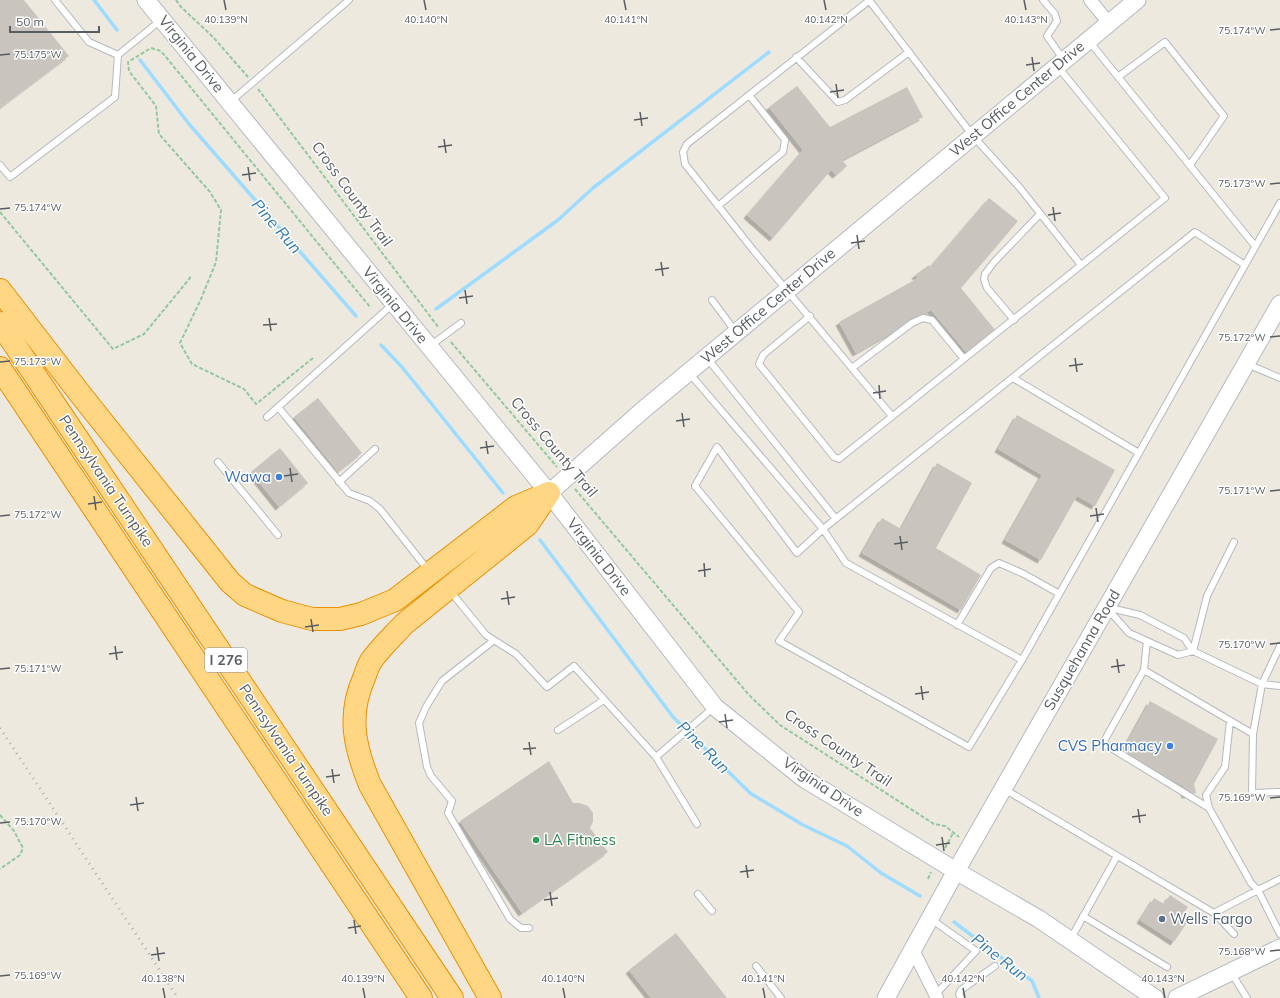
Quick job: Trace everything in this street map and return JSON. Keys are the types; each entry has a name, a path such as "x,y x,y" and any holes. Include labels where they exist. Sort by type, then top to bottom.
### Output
{"highway":[{"path":"0,290 81,395 226,576 245,595 282,611 312,619 340,619 362,614 395,600 516,507 549,493"},
{"name":"Pennsylvania Turnpike","path":"0,322 452,998"},
{"name":"Pennsylvania Turnpike","path":"0,368 421,998"},
{"path":"490,998 370,785 359,758 354,731 354,706 370,662 404,624 528,525 549,493"}],"main road":[{"name":"Virginia Drive","path":"146,0 549,493 714,707 803,778 956,871 1039,919 1155,998"},
{"name":"West Office Center Drive","path":"549,493 688,372 1137,0"},
{"name":"Susquehanna Road","path":"886,998 1003,788 1280,304"},
{"path":"1177,998 1280,948"}],"street":[{"path":"1090,0 1109,23"},
{"path":"913,950 936,996"}],"lane":[{"path":"55,0 89,42 118,55"},
{"path":"230,102 349,0"},
{"path":"892,416 685,164 683,152 687,144 869,0 973,136 1040,214 1081,265"},
{"path":"810,316 763,355 759,364 834,457 837,459 843,458 892,416 1165,198 1060,63 1047,36 1057,21 1055,14 1043,0"},
{"path":"0,165 10,177 115,97 118,55 162,19"},
{"path":"1088,40 1255,246"},
{"path":"1118,77 1165,42 1224,116 1190,165"},
{"path":"796,57 834,100 838,102 845,100 909,52"},
{"path":"718,206 783,152 785,140 749,95"},
{"path":"1245,265 1195,232 822,529 797,553 717,447 695,486 799,612 779,641 969,747 1022,660 1058,593 1139,453 1280,203"},
{"path":"1014,320 987,288 984,279 985,274 994,262 1040,214"},
{"path":"712,300 736,332"},
{"path":"267,417 394,303"},
{"path":"852,368 912,323 923,318 932,320 964,359"},
{"path":"429,347 461,323"},
{"path":"707,357 836,519"},
{"path":"1246,364 1280,378"},
{"path":"688,372 822,529 846,562 957,626 1022,660"},
{"path":"1013,378 1139,453"},
{"path":"278,407 349,493 370,501 380,509 430,573"},
{"path":"340,482 375,449"},
{"path":"218,462 278,535"},
{"path":"1193,651 1207,596 1234,542"},
{"path":"957,626 991,568 999,562 1058,593"},
{"path":"448,589 486,635 493,641 516,654 547,687 574,666 656,757 698,824"},
{"path":"1106,607 1129,633 1178,655 1193,651"},
{"path":"1106,607 1146,618 1184,638 1193,651 1262,684 1280,686"},
{"path":"493,641 442,681 426,707 419,723 427,767 431,776 452,801 448,813 510,919 521,928 529,928"},
{"path":"1147,641 1144,670 1103,743 1209,808"},
{"path":"1280,646 1262,684 1253,734 1252,792 1280,792"},
{"path":"1144,670 1253,734"},
{"path":"558,730 604,700"},
{"path":"656,757 714,707"},
{"path":"1230,721 1225,767 1206,795 1209,808 1251,883 1258,890 1280,934"},
{"path":"1003,788 1214,913 1234,934"},
{"path":"1070,940 1117,856"},
{"path":"1214,913 1280,879"},
{"path":"698,894 712,911"},
{"path":"1083,916 1167,967"},
{"path":"930,918 976,951 936,996"},
{"path":"756,966 781,998"},
{"path":"961,998 959,994 961,990 995,966"},
{"path":"1231,972 1247,998"}],"path":[{"name":"Cross County Trail","path":"176,0 213,37 252,82 310,156 370,238 445,335 749,695 780,725 934,824 945,826 971,845"},
{"path":"313,358 256,404 244,389 192,364 180,343 201,299 216,262 220,210 210,192 159,134 156,106 129,71 128,62 151,48 161,51 370,307"},
{"path":"0,212 113,349 144,334 190,278 189,275"},
{"path":"0,815 14,830 23,848 20,855 0,869"}],"building":[{"path":"0,0 24,0 69,56 0,108"},
{"path":"797,86 830,127 907,87 923,117 842,160 847,166 836,175 831,170 773,238 747,215 803,150 769,107"},
{"path":"989,198 1018,221 961,288 995,330 967,353 931,310 856,353 839,322 918,278 915,275 929,265 930,267"},
{"path":"318,398 362,453 338,472 294,417"},
{"path":"1017,415 1115,470 1095,506 1077,496 1041,560 1005,540 1042,475 998,449"},
{"name":"Wawa","path":"280,448 308,483 279,507 251,472"},
{"path":"937,463 972,483 936,548 981,575 961,610 862,553 882,518 901,529"},
{"name":"CVS Pharmacy","path":"1150,701 1218,739 1194,784 1196,793 1185,795 1183,786 1122,752"},
{"name":"LA Fitness","path":"549,761 573,803 588,806 593,813 593,822 590,828 608,852 522,913 460,821"},
{"name":"Wells Fargo","path":"1170,895 1188,907 1181,917 1188,921 1174,942 1140,920 1154,898 1164,904"},
{"path":"676,933 727,998 651,998 629,970"}],"waterway":[{"name":"Pine Run","path":"94,0 117,30"},
{"path":"436,309 558,220 593,188 769,52"},
{"name":"Pine Run","path":"140,60 189,124 356,316"},
{"name":"Pine Run","path":"381,345 402,367 503,493"},
{"name":"Pine Run","path":"540,540 673,717 750,793 803,825 847,846 881,873 920,896"},
{"name":"Pine Run","path":"954,922 1032,981 1039,998"}],"railway":[{"path":"0,728 178,998"}],"place":[{"name":"Wawa","path":"279,477"},
{"name":"CVS Pharmacy","path":"1170,746"},
{"name":"LA Fitness","path":"536,840"},
{"name":"Wells Fargo","path":"1162,919"}]}
